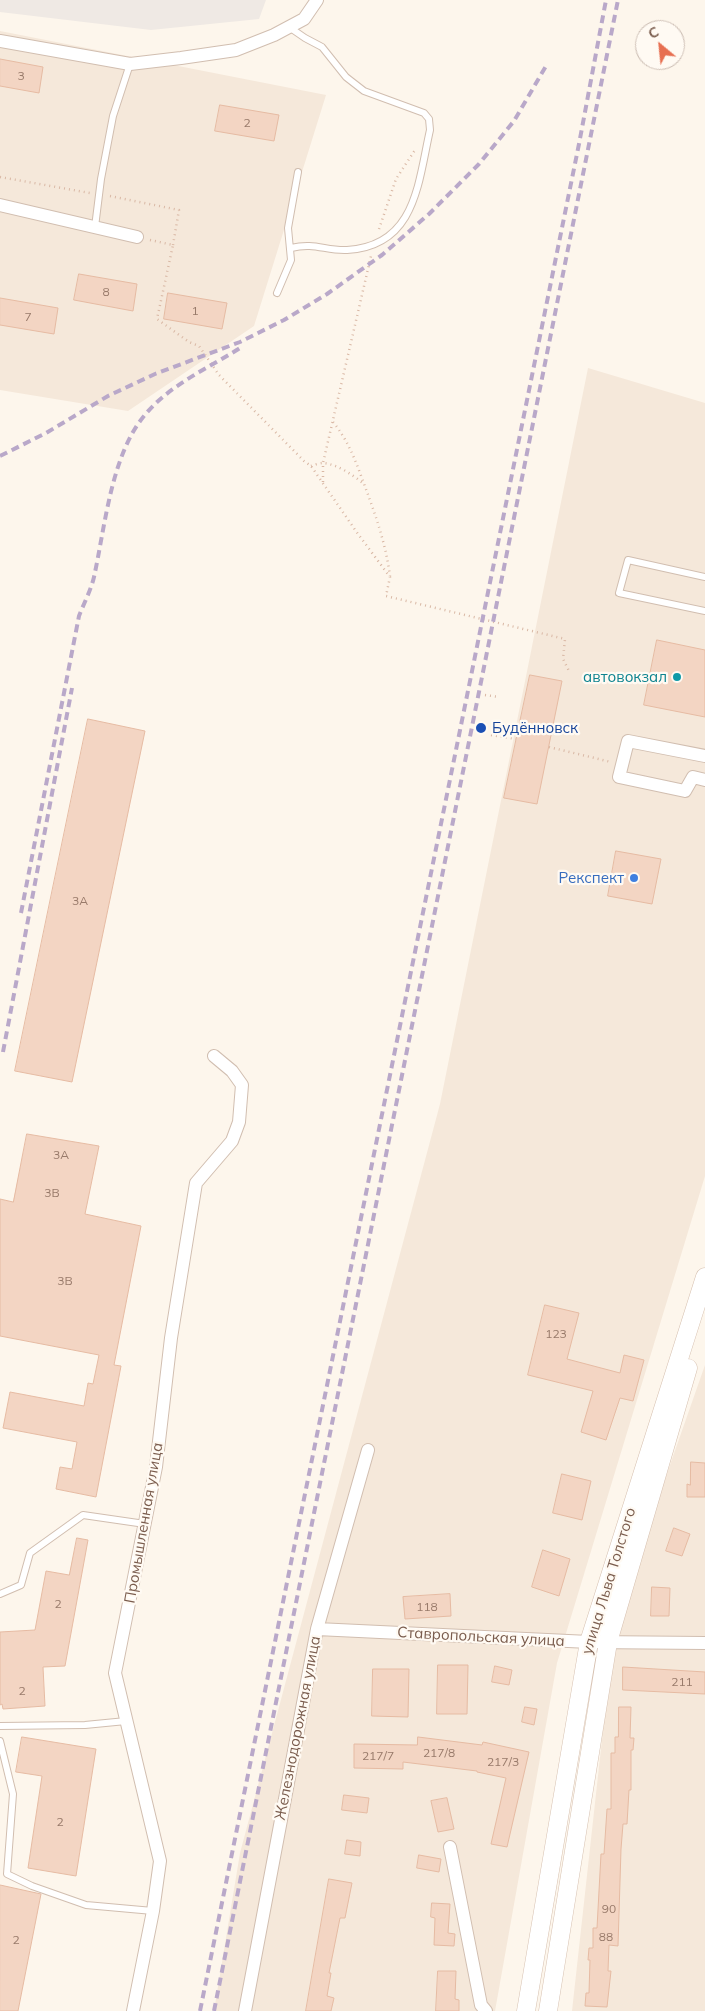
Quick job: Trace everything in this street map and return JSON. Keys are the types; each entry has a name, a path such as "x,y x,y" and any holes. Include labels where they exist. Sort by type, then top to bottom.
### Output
{"main road":[{"name":"улица Льва Толстого","path":"526,2011 588,1642 705,1277"},
{"name":"улица Льва Толстого","path":"548,2011 608,1642 705,1311"}],"street":[{"path":"0,41 130,64 181,58 236,50 304,19 317,0"},
{"path":"0,205 137,237"},
{"path":"705,756 628,741 619,777 685,791 693,777 705,780"},
{"name":"Промышленная улица","path":"133,2011 153,1911 160,1861 116,1673 156,1467 172,1329 196,1183 232,1141 239,1122 242,1085 232,1072 214,1056"},
{"name":"Железнодорожная улица","path":"245,2011 317,1629 368,1450"},
{"name":"Ставропольская улица","path":"317,1629 588,1642 705,1643"},
{"path":"450,1846 481,2005 486,2011"}],"lane":[{"path":"289,27 322,47 346,77 364,91 424,113 429,119 430,130 412,207 395,231 374,245 348,250 304,245 291,248"},
{"path":"95,227 101,179 113,116 130,64"},
{"path":"277,293 291,260 288,228 298,172"},
{"path":"705,577 628,560 619,593 705,611"},
{"path":"0,1594 21,1585 30,1553 83,1514 146,1525"},
{"path":"0,1726 85,1725 126,1721"},
{"path":"0,1741 13,1794 8,1874"},
{"path":"0,1872 32,1886 86,1905 153,1911"}],"path":[{"path":"322,484 323,463 374,245 396,179 413,152 429,138"},
{"path":"137,237 173,245 157,319 189,342 199,346 219,375 304,462 311,466 390,577"},
{"path":"333,422 351,448 381,533 390,577 386,596 565,639 564,660 570,673"},
{"path":"311,466 323,463 352,475 365,485"},
{"path":"485,695 499,697"},
{"path":"491,734 516,739"},
{"path":"549,747 622,764"}],"shaded area":[{"path":"0,0 266,0 259,19 151,30 0,12"},
{"path":"0,31 326,95 254,326 128,411 0,390"},
{"path":"588,368 705,403 705,1176 557,1663 495,2011 214,2011 240,1853 440,1104"},
{"path":"705,1365 705,2011 572,2011 615,1622"}],"building":[{"path":"0,59 43,67 39,93 0,86"},
{"path":"220,105 279,115 274,141 215,131"},
{"path":"79,274 137,284 133,311 74,300"},
{"path":"168,293 227,303 222,329 164,319"},
{"path":"0,298 58,308 54,334 0,325"},
{"name":"автовокзал","path":"657,640 705,650 705,717 644,705"},
{"path":"530,675 562,681 537,804 504,798"},
{"path":"88,719 145,731 72,1082 15,1071"},
{"name":"Рекспект","path":"616,851 661,859 652,904 608,896"},
{"path":"27,1134 99,1146 85,1214 141,1226 114,1365 121,1366 96,1497 56,1489 60,1467 72,1469 77,1442 3,1428 10,1392 84,1406 88,1383 93,1384 99,1355 0,1336 0,1199 13,1202"},
{"path":"545,1305 579,1313 567,1359 620,1373 624,1355 644,1360 633,1401 620,1398 606,1440 581,1432 593,1391 528,1375"},
{"path":"691,1462 705,1463 705,1497 687,1497 687,1484 690,1485"},
{"path":"562,1474 591,1481 582,1520 553,1513"},
{"path":"674,1528 690,1534 682,1556 666,1551"},
{"path":"77,1538 88,1540 65,1666 43,1667 45,1706 3,1709 2,1704 0,1705 0,1632 35,1630 46,1571 69,1575"},
{"path":"543,1550 570,1559 559,1596 532,1587"},
{"path":"652,1587 670,1588 669,1616 651,1616"},
{"path":"450,1594 451,1616 405,1619 403,1597"},
{"path":"438,1665 468,1665 467,1714 437,1714"},
{"path":"495,1666 512,1670 509,1685 492,1682"},
{"path":"623,1667 705,1672 705,1694 623,1690"},
{"path":"373,1669 409,1669 408,1717 372,1716"},
{"path":"525,1707 537,1709 534,1725 522,1722"},
{"path":"619,1707 631,1707 630,1738 634,1738 633,1750 631,1750 631,1790 629,1790 627,1824 623,1824 621,1849 618,1946 609,1945 608,1971 611,1971 607,2007 585,2006 586,1993 589,1993 589,1948 593,1948 593,1928 597,1928 601,1854 604,1854 607,1809 611,1809 611,1753 615,1753 615,1737 618,1737"},
{"path":"22,1737 96,1749 76,1876 28,1868 42,1776 16,1772"},
{"path":"418,1737 482,1745 483,1742 529,1752 507,1847 491,1844 506,1778 477,1771 403,1762 403,1769 354,1768 354,1744 417,1745"},
{"path":"344,1795 369,1798 367,1813 342,1810"},
{"path":"447,1798 454,1829 438,1832 431,1801"},
{"path":"347,1840 361,1842 360,1856 345,1854"},
{"path":"419,1855 441,1859 439,1872 417,1868"},
{"path":"329,1879 352,1883 345,1918 340,1918 329,1973 331,1973 327,1996 334,1998 331,2011 306,2011"},
{"path":"0,1885 41,1894 18,2011 0,2011"},
{"path":"432,1903 450,1904 448,1933 455,1934 454,1946 434,1945 435,1918 431,1917"},
{"path":"438,1971 456,1971 455,1999 459,2000 459,2011 436,2011"}],"railway":[{"path":"200,2011 579,144 606,0"},
{"path":"214,2011 618,0"},
{"path":"0,456 46,433 108,396 155,374 240,342 284,320 327,294 382,255 429,214 479,164 514,121 546,66"},
{"path":"21,913 79,616 93,582 111,493 124,451 133,432 144,416 165,395 189,378 240,348"},
{"path":"3,1052 72,688"}],"place":[{"name":"автовокзал","path":"677,677"},
{"name":"Будённовск","path":"481,728"},
{"name":"Рекспект","path":"634,878"}]}
